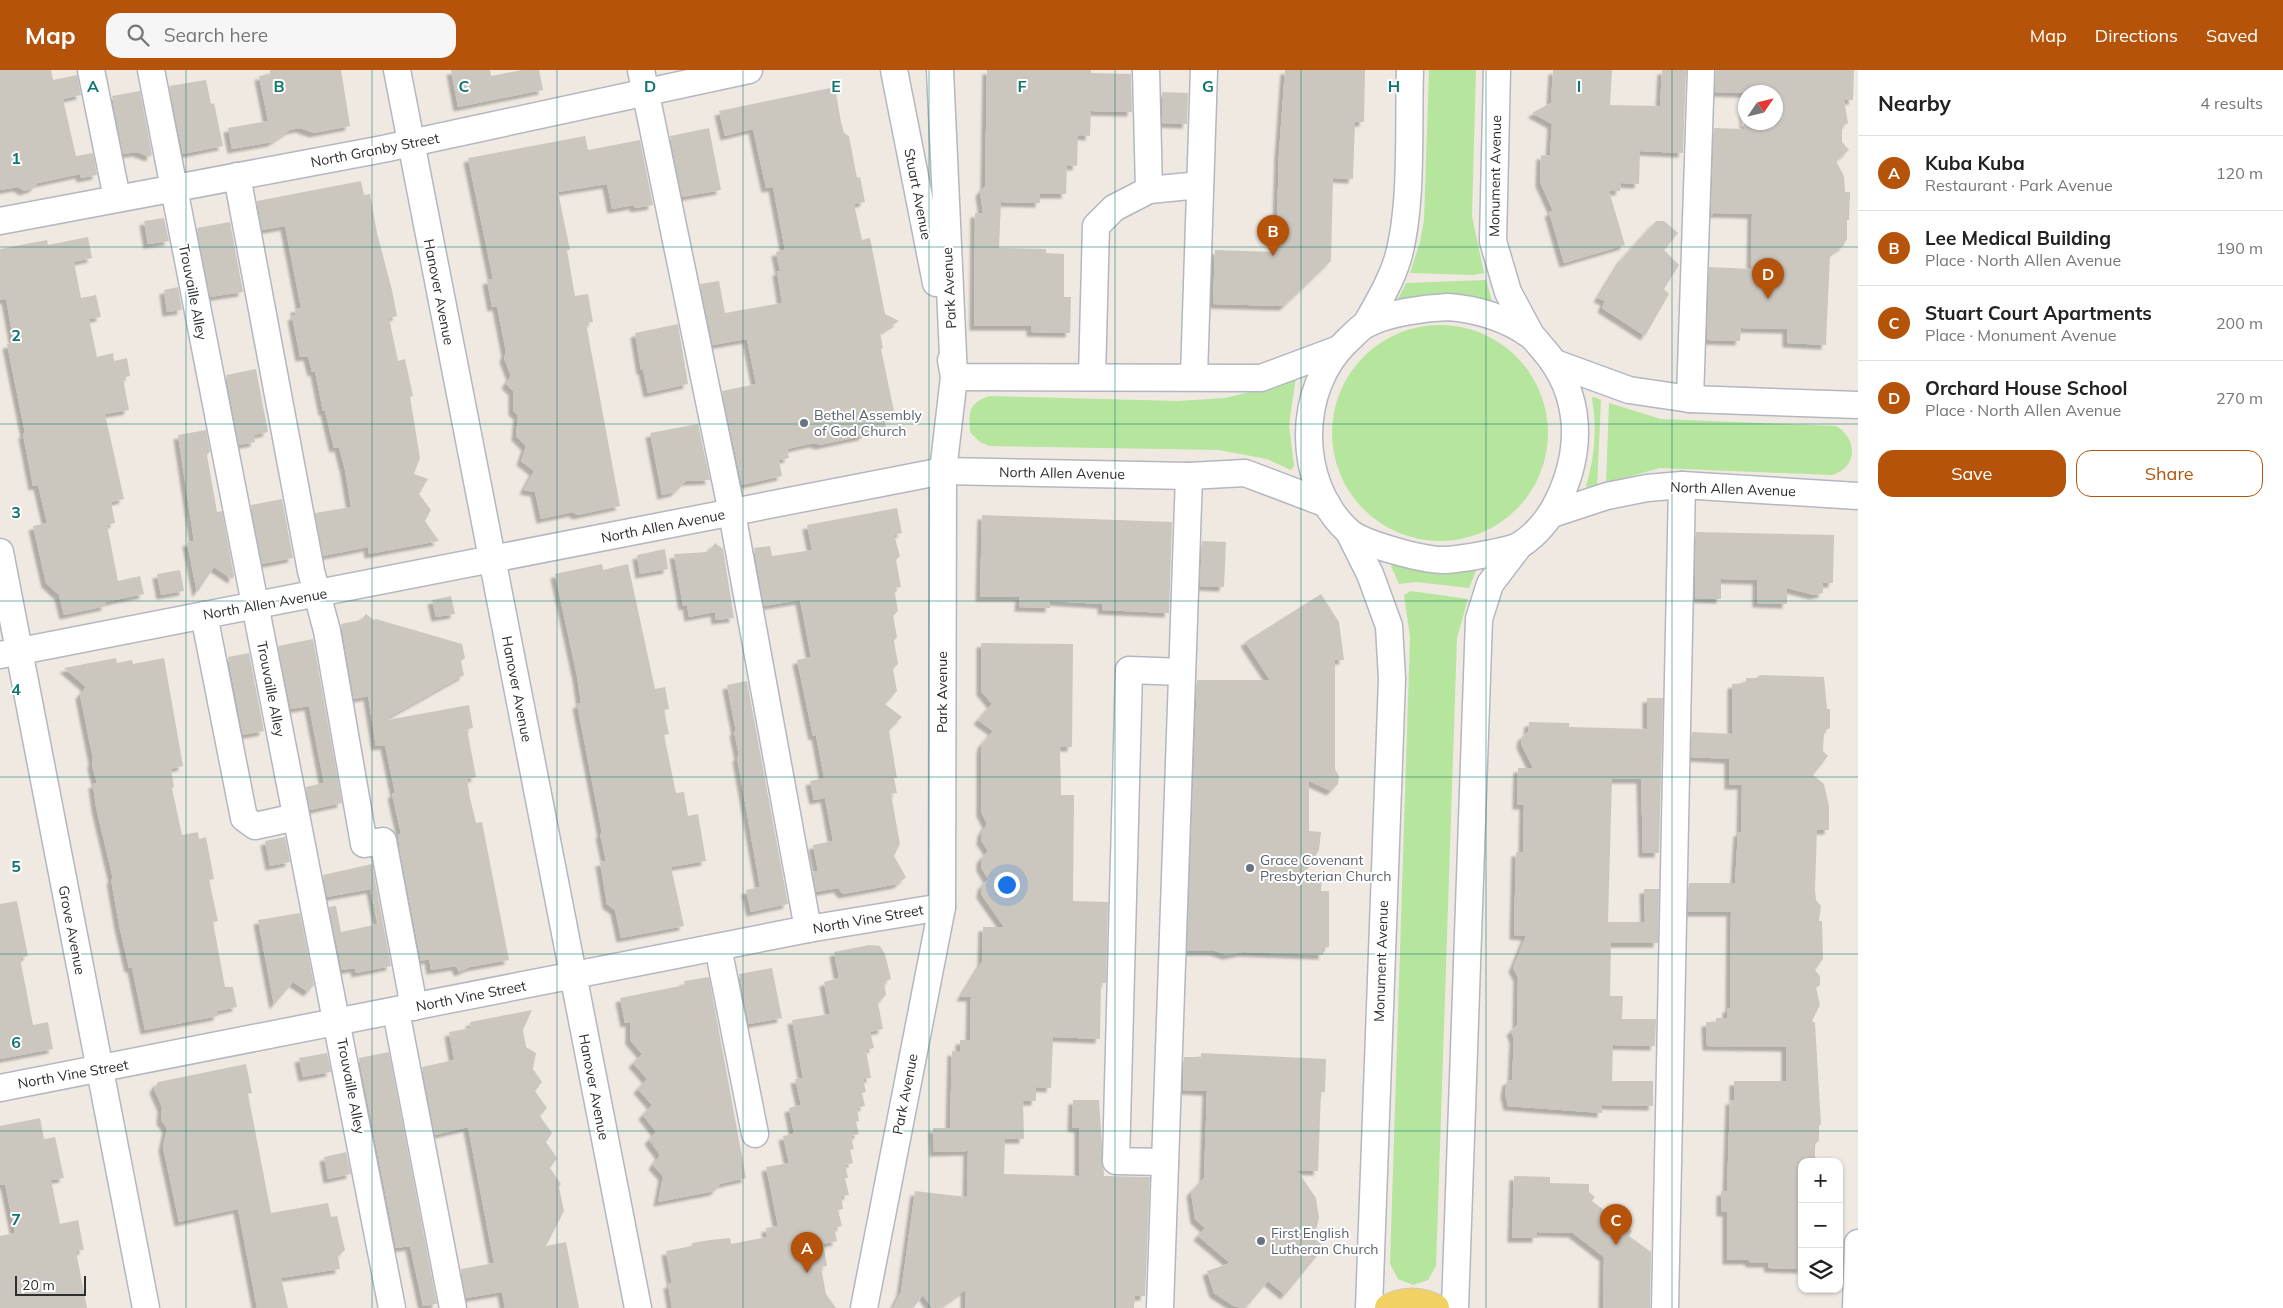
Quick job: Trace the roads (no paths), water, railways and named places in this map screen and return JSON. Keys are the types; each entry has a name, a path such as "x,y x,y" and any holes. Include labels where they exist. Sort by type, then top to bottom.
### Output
{"main road":[{"path":"1389,1308 1411,1302 1435,1308"}],"street":[{"path":"91,70 117,198"},
{"name":"Trouvaille Alley","path":"151,70 254,606 338,1020 392,1308"},
{"name":"Hanover Avenue","path":"397,70 638,1308"},
{"name":"North Granby Street","path":"0,221 410,143 644,81 749,70"},
{"name":"Stuart Avenue","path":"894,70 954,377"},
{"name":"Park Avenue","path":"864,1308 942,907 943,471 954,377 940,70"},
{"path":"1146,70 1148,190"},
{"path":"1194,376 1204,70"},
{"path":"954,377 1194,376 1261,378 1339,349 1366,324 1386,289 1398,258 1406,213 1410,70"},
{"name":"Monument Avenue","path":"1497,70 1493,241 1508,292 1530,335"},
{"path":"1690,399 1701,70"},
{"path":"644,81 732,513 808,929"},
{"path":"237,176 317,595 327,631 364,844 383,841 405,1009 454,1308"},
{"path":"1092,376 1096,226 1114,208 1148,190 1200,185"},
{"path":"1366,324 1418,310 1448,307 1468,309 1500,319 1530,335 1555,363 1571,400 1576,439 1569,478 1552,514 1537,531 1519,546 1490,584 1479,619 1454,1308"},
{"name":"Monument Avenue","path":"1339,349 1319,381 1308,425 1313,471 1327,504 1349,532 1370,574 1389,626 1392,679 1369,1308"},
{"path":"1555,363 1629,390 1690,399 1858,405"},
{"name":"North Allen Avenue","path":"10,653 317,595 491,559 943,471 1189,476 1245,473 1327,504"},
{"path":"1160,1308 1160,1193 1165,1162 1189,476"},
{"path":"1665,1308 1682,485"},
{"name":"North Allen Avenue","path":"1552,514 1606,496 1647,488 1682,485 1858,496"},
{"path":"1349,532 1412,556 1443,560 1519,546"},
{"name":"Grove Avenue","path":"0,552 10,653 99,1069 146,1308"},
{"path":"204,615 244,818 255,826 296,817"},
{"path":"1165,1162 1116,1161 1129,670 1182,672"},
{"name":"North Vine Street","path":"0,1088 808,929 942,907"},
{"path":"718,947 755,1134"},
{"path":"1856,1308 1858,1243"}],"place":[{"name":"Lee Medical Building","path":"1273,256"},
{"name":"Orchard House School","path":"1768,299"},
{"name":"Bethel Assembly of God Church","path":"804,423"},
{"name":"Grace Covenant Presbyterian Church","path":"1250,868"},
{"name":"First English Lutheran Church","path":"1261,1241"},
{"name":"Stuart Court Apartments","path":"1616,1245"},
{"name":"Kuba Kuba","path":"807,1273"}]}
